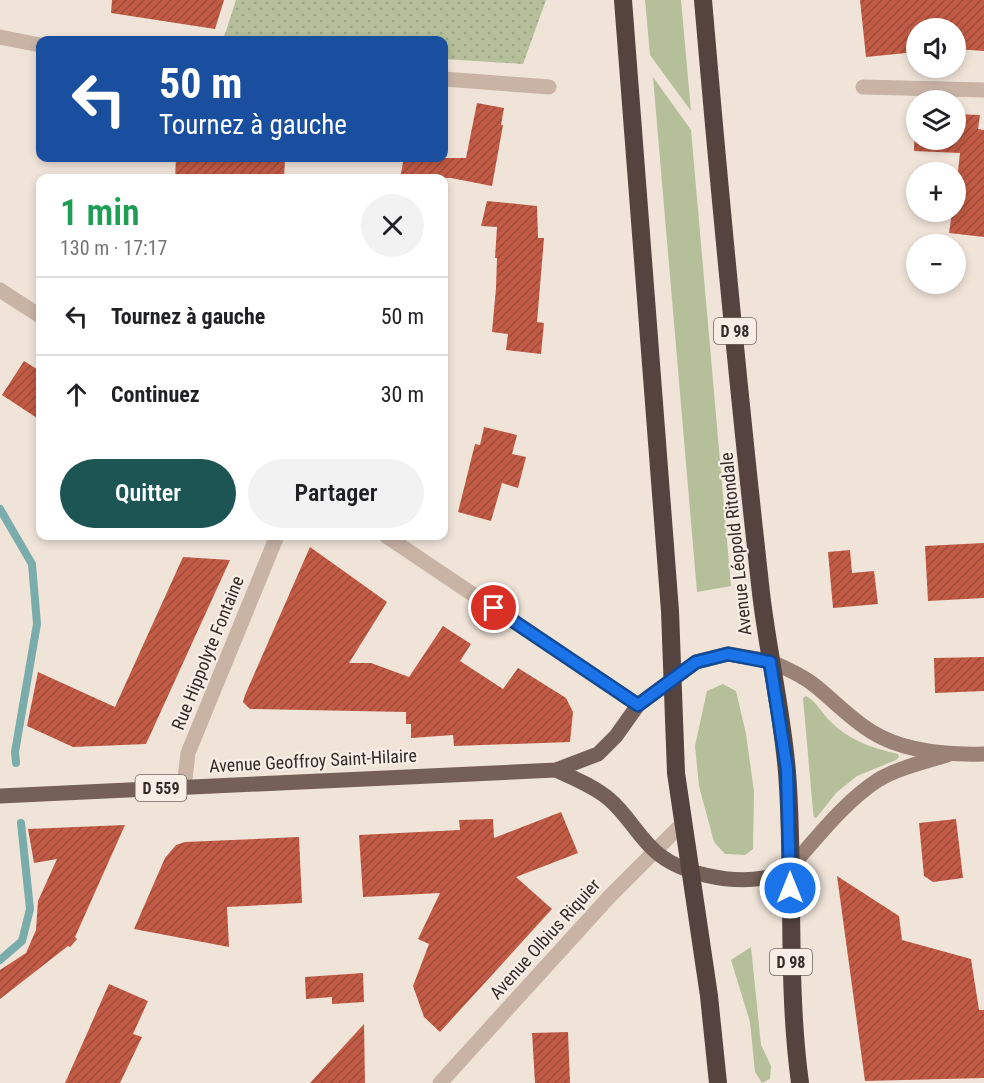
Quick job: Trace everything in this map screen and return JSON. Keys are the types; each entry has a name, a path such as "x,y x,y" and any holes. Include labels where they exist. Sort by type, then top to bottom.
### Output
{"highway":[{"path":"622,0 669,598 676,773 709,996 718,1083"},
{"name":"Avenue Léopold Ritondale","path":"703,0 761,595 787,769 790,951 796,1056 800,1083"}],"main road":[{"name":"D 559","path":"672,678 696,662 728,654 770,662"},
{"path":"770,662 794,672 818,687 873,734 901,745 950,754 984,754"},
{"name":"Avenue Geoffroy Saint-Hilaire","path":"0,796 556,770 598,754 616,736 638,705 672,678"},
{"path":"556,770 608,798 655,851 670,862 690,871 726,879 752,880 767,878 789,868 851,802 879,780 950,754"}],"street":[{"path":"0,37 36,44"},
{"path":"448,78 549,87"},
{"path":"863,87 984,90"},
{"path":"0,290 36,313"},
{"name":"Rue Hippolyte Fontaine","path":"184,787 188,753 275,540"},
{"path":"392,540 638,705"},
{"name":"Avenue Olbius Riquier","path":"440,1083 610,896 682,824"}],"green space":[{"path":"236,0 546,0 523,64 448,59 448,36 224,36"},
{"path":"645,0 681,0 691,111 650,55"},
{"path":"653,77 691,130 731,586 697,592"},
{"path":"723,684 736,691 746,734 754,792 753,849 745,855 725,854 714,842 699,786 695,746 707,691"},
{"path":"806,696 844,733 870,746 898,754 899,757 857,776 837,792 814,818 803,698"},
{"path":"751,947 761,1045 771,1066 770,1079 762,1083 755,1072 750,1022 731,960"}],"building":[{"path":"112,0 224,0 215,29 111,13"},
{"path":"860,0 984,0 984,51 966,50 966,18 906,18 906,53 866,57"},
{"path":"477,103 504,108 492,186 448,178 448,174 401,174 403,162 448,162 448,158 466,158"},
{"path":"966,114 980,115 978,129 984,130 984,237 949,233 951,222 966,222 966,162 959,162 960,153 914,151 966,150"},
{"path":"176,162 285,162 284,174 175,174"},
{"path":"487,201 537,206 538,238 544,238 537,322 544,323 541,354 506,350 508,334 492,332 496,288 497,227 481,226"},
{"path":"24,361 36,368 36,417 2,395"},
{"path":"484,427 517,435 512,454 526,457 518,488 502,483 491,521 458,512 475,444 480,445"},
{"path":"984,543 984,598 928,601 925,546"},
{"path":"310,547 387,602 349,663 371,663 409,677 443,626 471,644 460,661 503,689 518,668 566,698 573,712 570,742 454,746 453,735 411,738 411,724 406,724 406,712 250,709 243,702 245,695"},
{"path":"850,550 852,573 874,571 878,604 833,608 828,552"},
{"path":"183,557 230,560 146,744 73,747 27,726 38,672 115,707"},
{"path":"984,657 984,691 935,693 934,658"},
{"path":"561,812 578,853 516,877 552,909 440,1032 424,1017 413,986 429,944 418,939 440,893 363,897 359,835 460,830 459,820 493,819 494,838"},
{"path":"956,819 963,878 933,882 924,876 919,823"},
{"path":"125,825 75,937 77,939 70,947 68,946 0,999 0,970 26,953 36,930 38,901 57,859 34,863 28,829"},
{"path":"299,837 302,903 227,907 229,947 134,929 165,858 176,845 185,842"},
{"path":"837,876 899,916 902,940 971,959 979,1010 984,1010 984,1078 865,1081"},
{"path":"363,973 364,1002 332,1004 332,997 306,999 305,977"},
{"path":"109,984 148,1001 133,1034 142,1037 120,1083 65,1083"},
{"path":"364,1024 365,1083 310,1083"},
{"path":"568,1032 570,1083 535,1083 532,1033"}],"waterway":[{"path":"0,509 32,564 37,624 15,752 16,763"},
{"path":"0,960 22,941 30,909 21,823"}],"route":[{"path":"494,608 638,705 696,662 728,654 770,662 787,769 790,888"}]}
